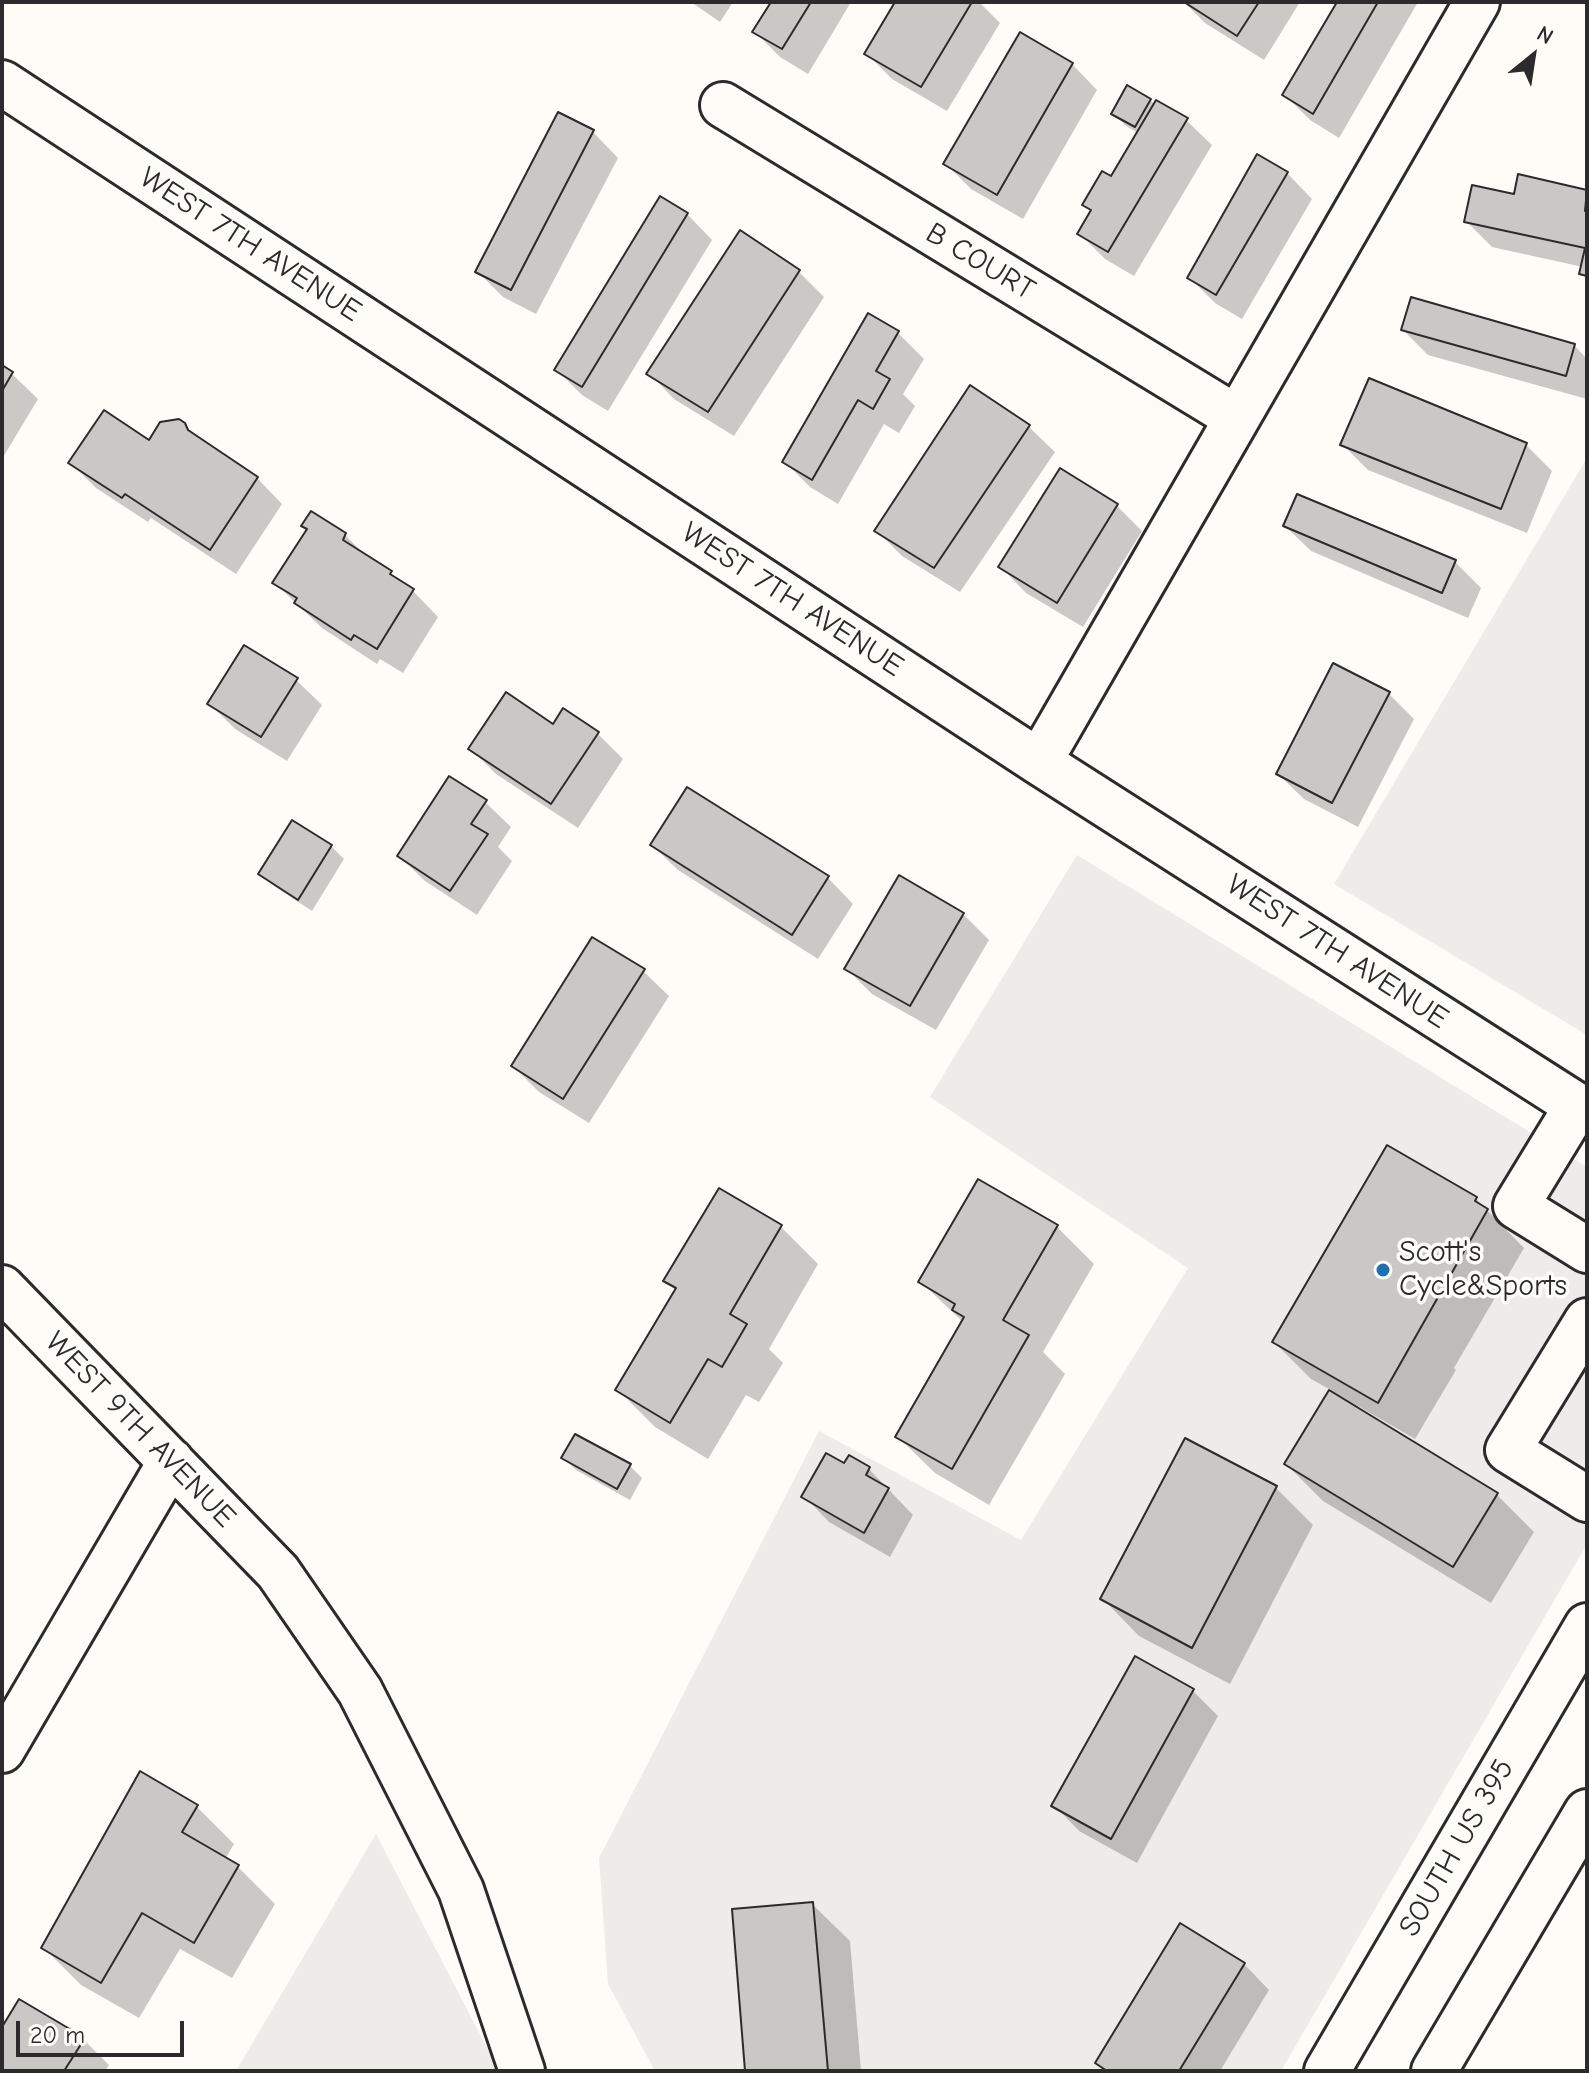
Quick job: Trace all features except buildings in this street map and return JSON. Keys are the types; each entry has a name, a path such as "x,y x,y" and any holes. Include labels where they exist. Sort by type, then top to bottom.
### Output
{"main road":[{"path":"1039,762 1477,2"},
{"name":"WEST 7TH AVENUE","path":"2,83 1039,762 1582,1109"},
{"name":"B COURT","path":"723,105 1237,418"},
{"path":"1582,1109 1516,1206 1587,1250"},
{"name":"WEST 9TH AVENUE","path":"2,1288 278,1572 360,1691 461,1890 522,2071"},
{"path":"1587,1321 1508,1450 1587,1499"},
{"path":"2,1750 171,1461"},
{"name":"SOUTH US 395","path":"1327,2071 1587,1626"},
{"path":"1434,2071 1587,1812"}],"shaded area":[{"path":"1587,458 1587,1035 1334,884"},
{"path":"1077,855 1587,1167 1587,1544 1281,2071 655,2071 608,1984 599,1858 819,1431 1021,1540 1188,1268 930,1097"},
{"path":"376,1834 499,2071 236,2071"}],"place":[{"name":"Scott's Cycle&Sports","path":"1383,1270"}]}
